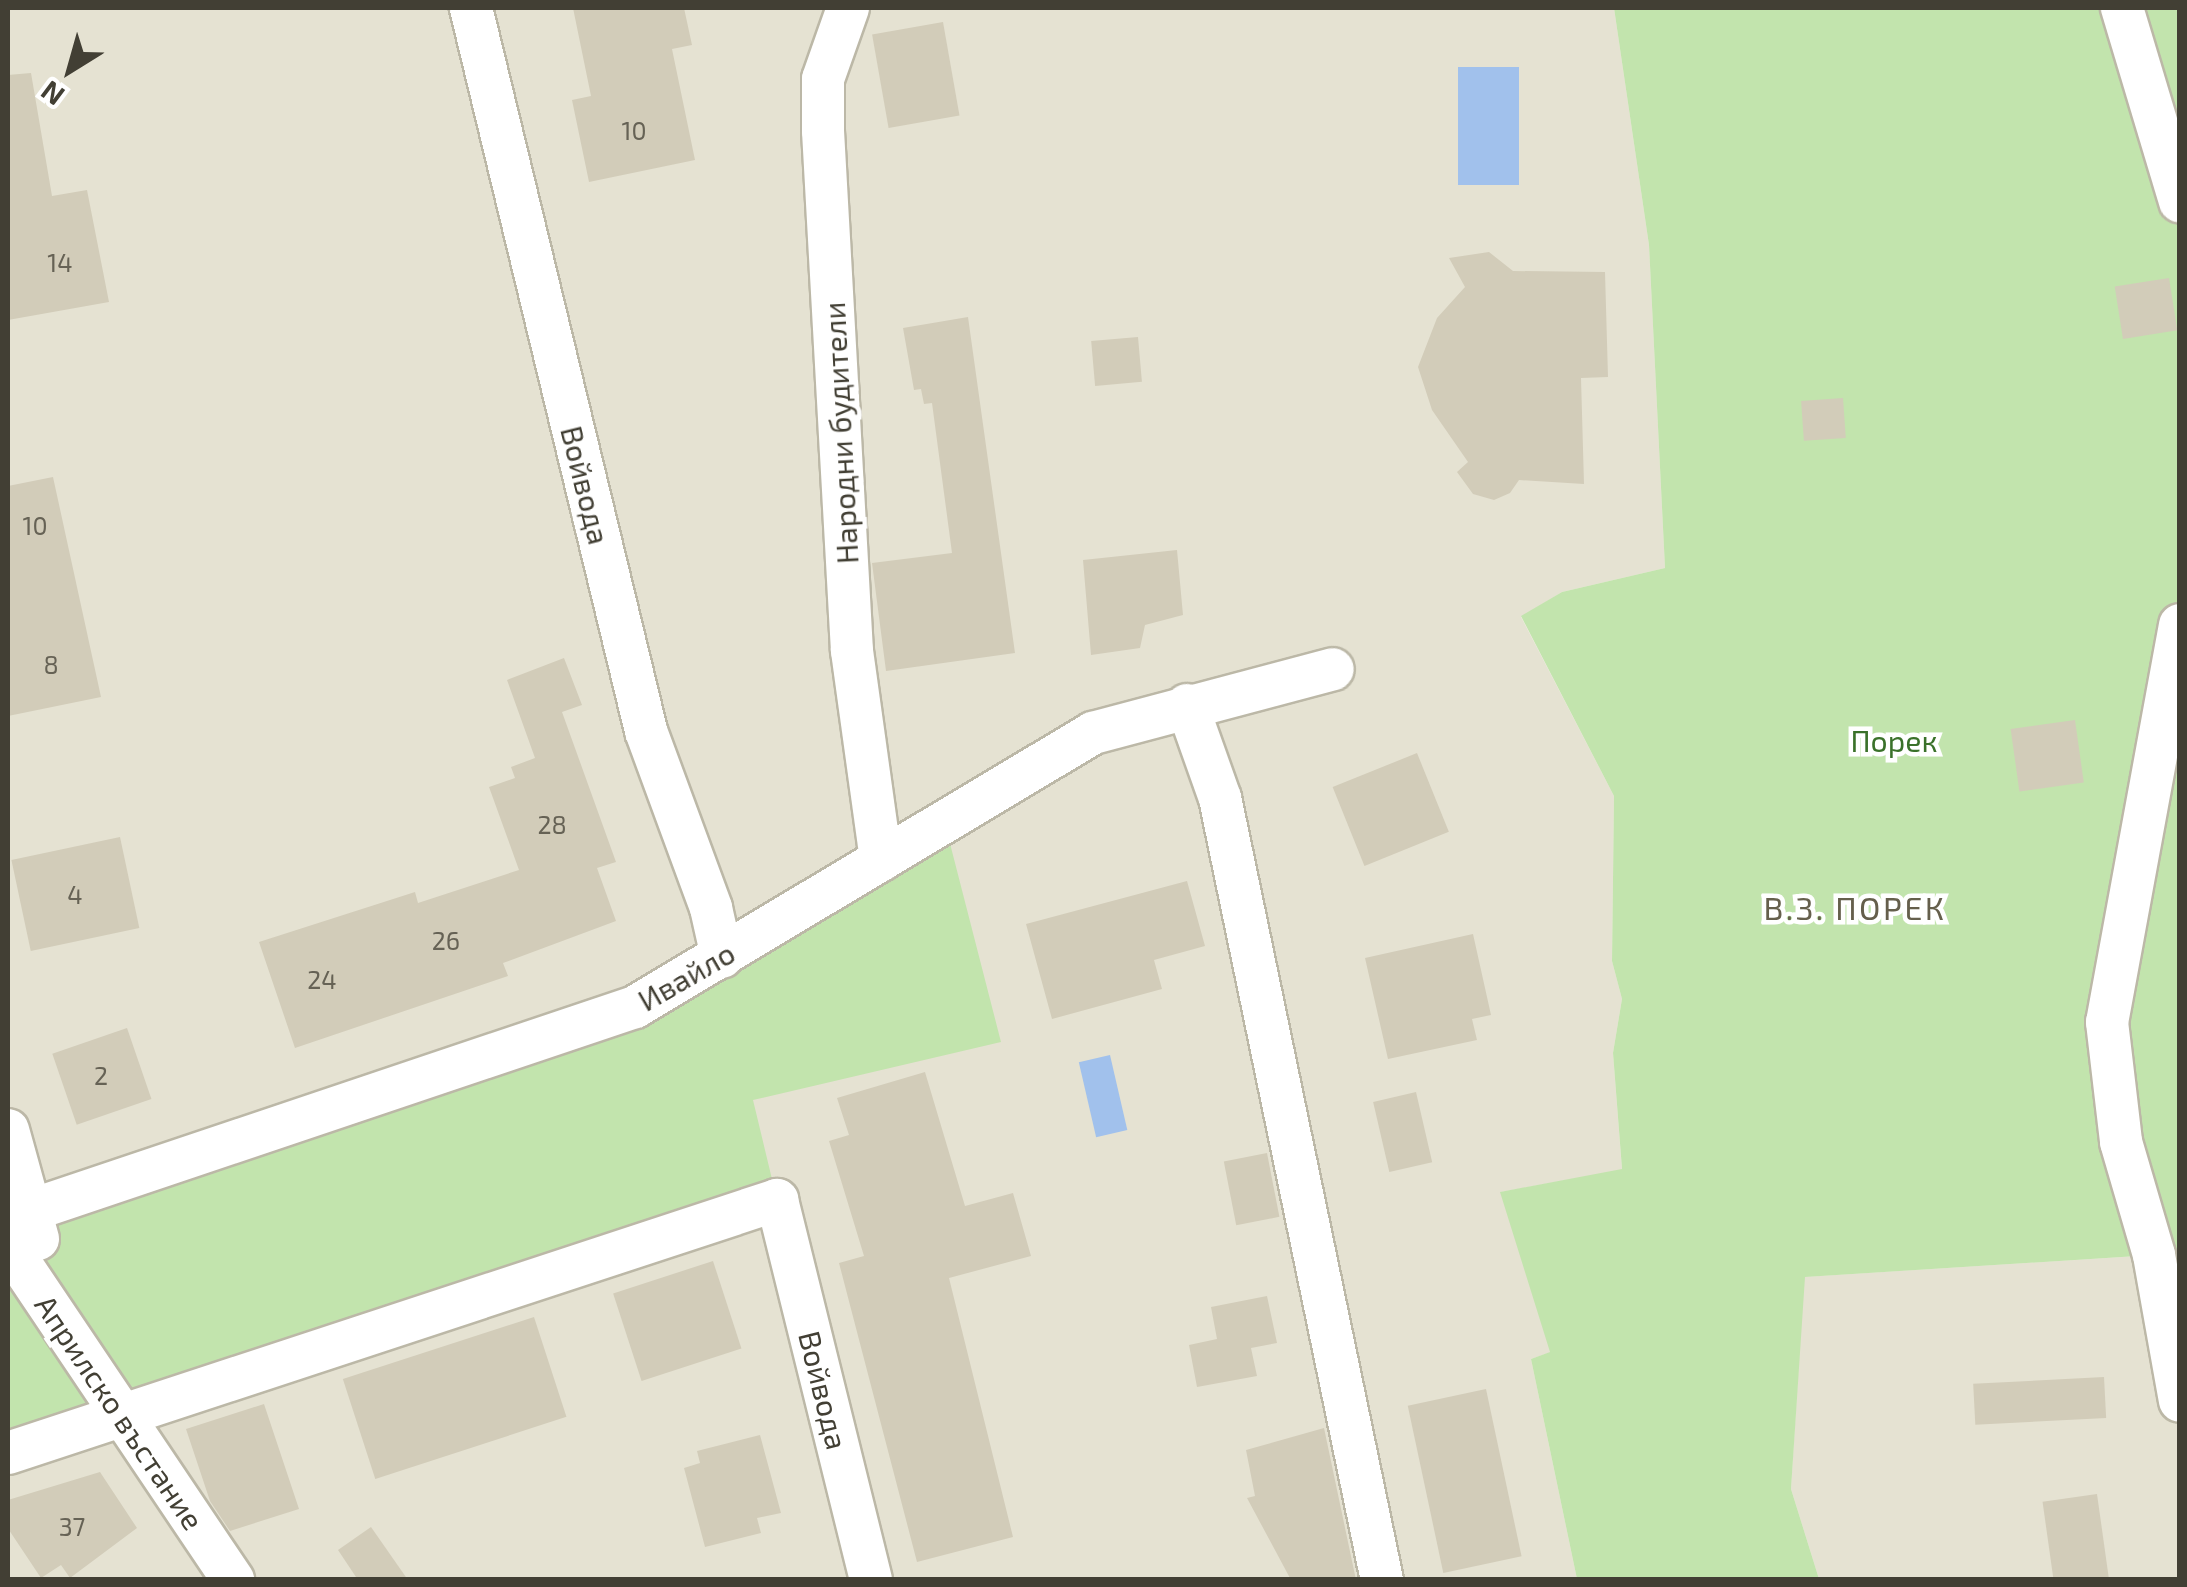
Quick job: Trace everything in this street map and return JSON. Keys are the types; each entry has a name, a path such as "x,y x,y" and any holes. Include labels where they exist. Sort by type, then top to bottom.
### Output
{"street":[{"name":"Войвода","path":"471,8 646,731 711,908 722,957"},
{"name":"Народни будители","path":"848,8 823,79 823,132 852,651 881,860"},
{"path":"2122,8 2180,202"},
{"path":"2180,624 2106,1022 2120,1142 2154,1255 2180,1401"},
{"name":"Ивайло","path":"15,1225 635,1006 1093,733 1188,704 1333,669"},
{"path":"1188,704 1220,798 1382,1580"},
{"name":"Априлско въстание","path":"8,1130 15,1225 68,1335 232,1580"},
{"name":"Войвода","path":"120,1416 778,1200 872,1580"},
{"path":"8,1453 120,1416"}],"shaded area":[{"path":"8,8 1614,8 1649,245 1665,568 1562,592 1521,617 1614,796 1612,961 1622,999 1613,1053 1622,1170 1501,1192 1551,1352 1531,1359 1577,1579 8,1580"},
{"path":"2154,1255 2179,1401 2179,1579 1819,1579 1791,1489 1804,1277"}],"green space":[{"name":"Порек","path":"1614,8 2179,8 2179,1401 2153,1255 1805,1277 1791,1489 1819,1579 1577,1579 1531,1359 1550,1352 1500,1192 1622,1169 1613,1053 1622,999 1612,961 1614,796 1521,616 1562,592 1665,568 1649,245"},
{"path":"945,824 1001,1042 753,1100 777,1200 8,1453 8,1245 66,1330 30,1211 635,1007"}],"water":[{"path":"1458,67 1519,67 1519,185 1458,185"},
{"path":"1110,1055 1127,1130 1096,1137 1079,1062"}],"building":[{"path":"573,8 684,8 692,45 672,49 695,160 589,182 572,100 591,96"},
{"path":"943,22 959,116 889,128 872,35"},
{"path":"31,73 52,196 87,190 109,302 8,320 8,75"},
{"path":"1489,252 1513,271 1605,272 1608,377 1581,378 1584,484 1519,480 1510,493 1494,500 1473,494 1457,472 1468,462 1432,410 1418,367 1437,318 1465,287 1449,258"},
{"path":"2169,278 2177,330 2123,339 2115,287"},
{"path":"968,317 1015,653 886,671 872,563 952,553 932,403 924,404 921,389 914,390 903,328"},
{"path":"1138,337 1142,382 1095,386 1091,341"},
{"path":"1843,398 1846,438 1804,441 1801,401"},
{"path":"53,477 101,697 8,716 8,486"},
{"path":"1177,550 1183,615 1145,625 1140,648 1091,655 1083,560"},
{"path":"564,658 582,705 562,712 616,862 597,868 616,921 503,963 508,976 295,1048 259,942 415,892 418,903 519,870 489,787 515,778 511,767 535,758 507,680"},
{"path":"2075,720 2084,782 2019,791 2011,729"},
{"path":"1417,753 1449,832 1364,866 1333,787"},
{"path":"120,837 139,928 31,951 11,860"},
{"path":"1187,881 1205,946 1154,960 1162,989 1052,1019 1026,924"},
{"path":"1473,934 1491,1015 1472,1019 1477,1040 1388,1059 1365,958"},
{"path":"127,1028 151,1099 77,1125 52,1054"},
{"path":"925,1072 965,1206 1013,1193 1031,1256 949,1278 1013,1537 917,1562 839,1263 864,1256 829,1141 849,1135 837,1098"},
{"path":"1416,1092 1432,1162 1389,1172 1373,1102"},
{"path":"1267,1153 1279,1217 1236,1225 1224,1161"},
{"path":"713,1261 741,1348 642,1381 613,1293"},
{"path":"1267,1296 1277,1343 1251,1348 1257,1376 1197,1387 1189,1345 1217,1339 1211,1307"},
{"path":"534,1317 566,1417 375,1479 343,1379"},
{"path":"2104,1377 2106,1418 1975,1425 1973,1384"},
{"path":"1486,1389 1522,1556 1443,1573 1408,1406"},
{"path":"264,1404 299,1509 230,1531 210,1501 186,1429"},
{"path":"1324,1428 1356,1580 1291,1580 1247,1498 1255,1496 1246,1450"},
{"path":"760,1435 781,1513 757,1518 761,1533 705,1547 684,1468 700,1463 697,1451"},
{"path":"100,1472 137,1528 70,1578 61,1565 41,1578 9,1530 8,1500"},
{"path":"2097,1494 2109,1580 2054,1580 2043,1502"},
{"path":"371,1527 408,1580 358,1580 338,1550"}],"district":[{"name":"В.З. ПОРЕК","path":"1855,907"}]}
